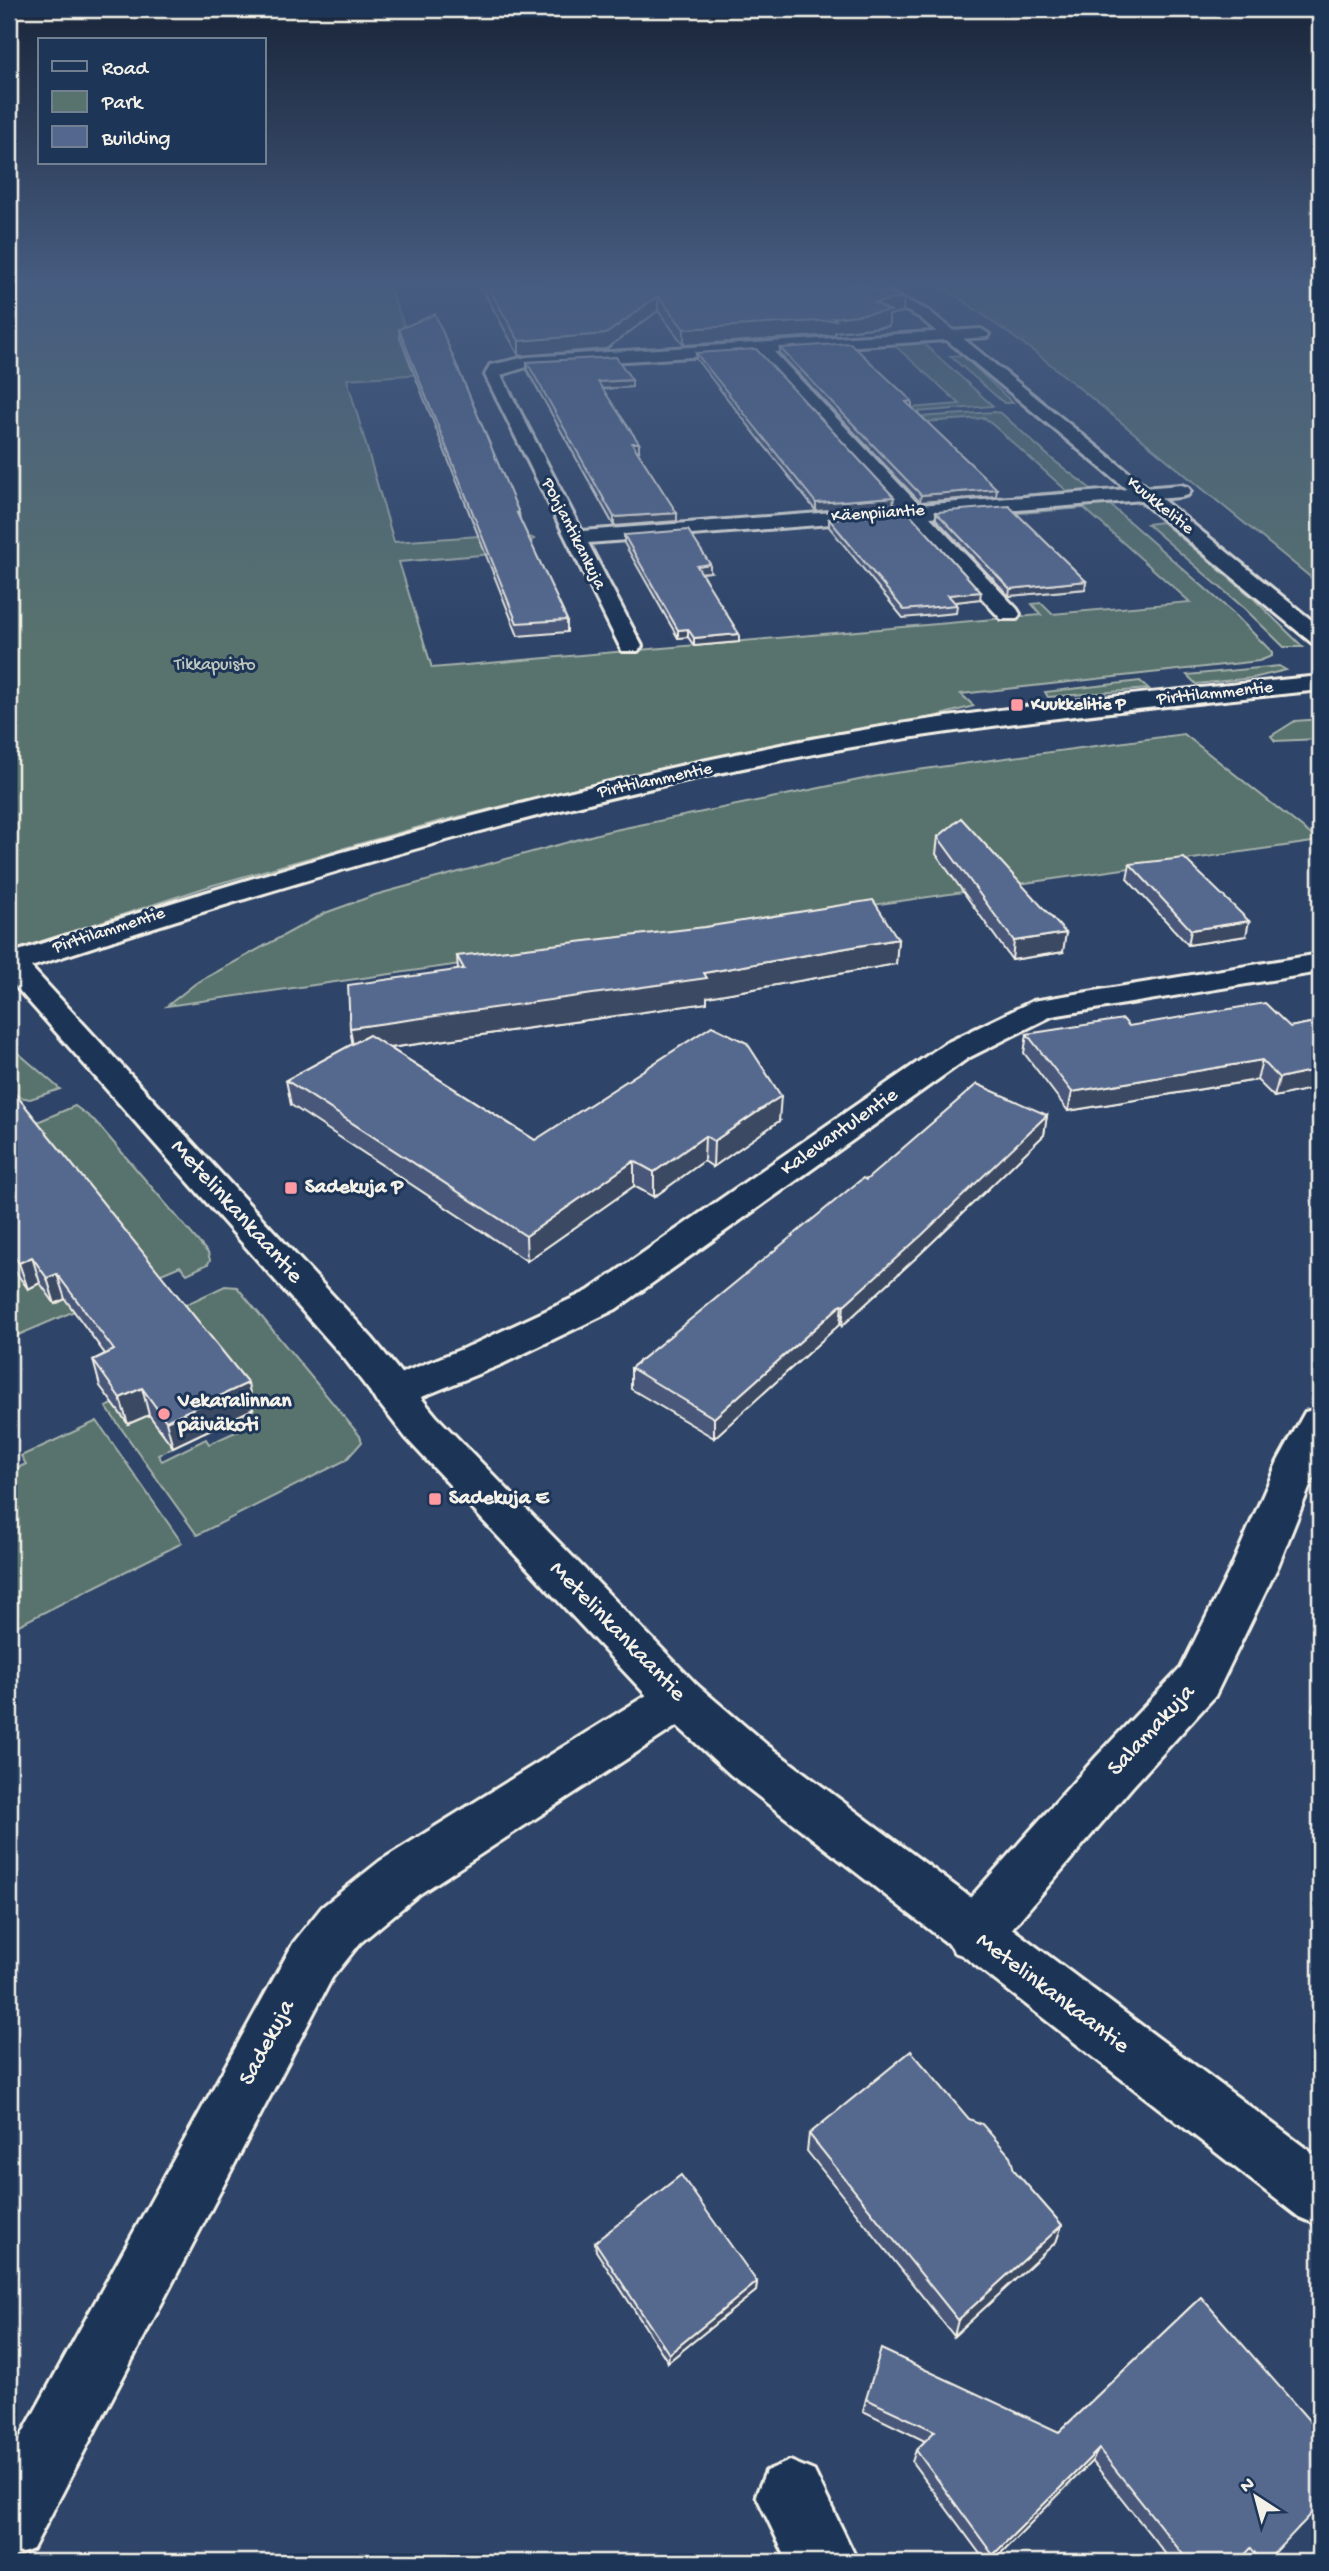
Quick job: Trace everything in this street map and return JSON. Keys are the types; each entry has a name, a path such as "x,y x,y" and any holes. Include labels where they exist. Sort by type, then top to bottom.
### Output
{"street":[{"name":"Pohjantikankuja","path":"507,403 630,646"},
{"path":"813,403 1009,614"},
{"name":"Kuukkelitie","path":"1033,403 1320,638"},
{"name":"Käenpiiantie","path":"576,538 1181,491"},
{"name":"Pirttilammentie","path":"10,964 217,896 432,834 613,789 835,743 1104,706 1320,683"},
{"name":"Kalevantulentie","path":"392,1393 486,1355 602,1300 956,1051 1044,1008 1320,963"},
{"name":"Metelinkankaantie","path":"10,964 358,1348 421,1427 680,1699 749,1760 973,1934 1320,2196"},
{"name":"Salamakuja","path":"973,1934 1114,1772 1198,1682 1255,1566 1299,1461 1320,1423"},
{"name":"Sadekuja","path":"9,2525 313,1960 341,1925 399,1878 680,1699"},
{"path":"790,2494 824,2562"}],"green space":[{"name":"Tikkapuisto","path":"9,403 354,403 394,542 521,533 534,539 516,552 399,562 432,668 1041,615 1032,604 1041,603 1052,614 1190,602 1084,508 945,519 951,531 944,530 938,524 940,519 946,516 1108,503 1232,612 1272,652 1272,656 1259,661 961,694 974,706 918,721 828,736 605,781 437,822 210,886 9,952"},
{"path":"990,403 993,406 840,418 835,414"},
{"path":"1097,403 1320,403 1320,585"},
{"path":"1001,413 1052,459 1096,493 923,504 1067,491 985,418 859,426 858,434 842,422"},
{"path":"1162,522 1253,598 1303,647 1284,647 1245,609 1147,524"},
{"path":"1279,666 1286,670 1253,678 1196,684 1187,675"},
{"path":"1140,681 1149,689 1048,697 1045,692"},
{"path":"1320,719 1320,739 1275,741 1271,736 1295,721"},
{"path":"1184,734 1319,841 167,1006 196,983 325,913 375,895 605,832 888,774"},
{"path":"9,1045 60,1089 30,1099 9,1095"},
{"path":"75,1106 95,1121 208,1253 210,1260 208,1264 187,1274 180,1266 9,1339 9,1265 16,1273 9,1134"},
{"path":"225,1286 237,1287 360,1436 362,1442 346,1460 197,1535 106,1407 113,1404 128,1424 149,1415 173,1447 158,1455 162,1461 206,1439 209,1444 240,1430 232,1419 253,1409 157,1318"},
{"path":"97,1421 182,1543 9,1630 9,1611 16,1607 9,1595 9,1472 26,1464 21,1456"}],"building":[{"path":"429,403 473,403 517,513 567,620 517,623"},
{"path":"550,403 612,403 639,443 632,443 677,513 614,517"},
{"path":"736,403 806,403 894,497 816,503"},
{"path":"833,403 907,403 997,489 921,495"},
{"path":"1009,506 1086,581 1010,589 936,512"},
{"path":"909,513 981,592 948,595 957,605 904,610 829,519"},
{"path":"688,530 710,564 697,566 739,634 694,638 688,629 678,630 624,535"},
{"path":"961,818 1066,933 1014,941 938,837"},
{"path":"1184,858 1249,921 1191,930 1130,864"},
{"path":"873,900 898,939 704,973 707,978 350,1028 348,985 464,969 457,956 705,927"},
{"path":"1265,1003 1290,1027 1320,1021 1320,1069 1279,1078 1262,1060 1072,1092 1027,1034 1123,1019 1129,1026"},
{"path":"712,1026 747,1043 781,1096 714,1141 705,1136 654,1172 634,1161 526,1236 286,1080 369,1035 535,1140"},
{"path":"977,1084 1047,1115 922,1235 714,1418 631,1368 863,1178 866,1180"},
{"path":"9,1086 248,1383 166,1421 142,1388 120,1398 93,1360 114,1350 57,1274 47,1278 32,1257 19,1263 9,1249"},
{"path":"911,2051 969,2119 982,2124 1010,2156 1014,2170 1062,2225 958,2320 809,2134"},
{"path":"681,2175 757,2282 669,2354 595,2242"},
{"path":"1201,2297 1320,2433 1320,2505 1266,2562 1262,2562 1251,2548 1238,2562 1189,2562 1099,2449 993,2555 916,2450 935,2431 866,2399 881,2349 1059,2432"}],"place":[{"name":"Kuukkelitie P","path":"1017,705"},
{"name":"Sadekuja P","path":"291,1188"},
{"name":"Vekaralinnan päiväkoti","path":"164,1414"},
{"name":"Sadekuja E","path":"435,1499"}]}
